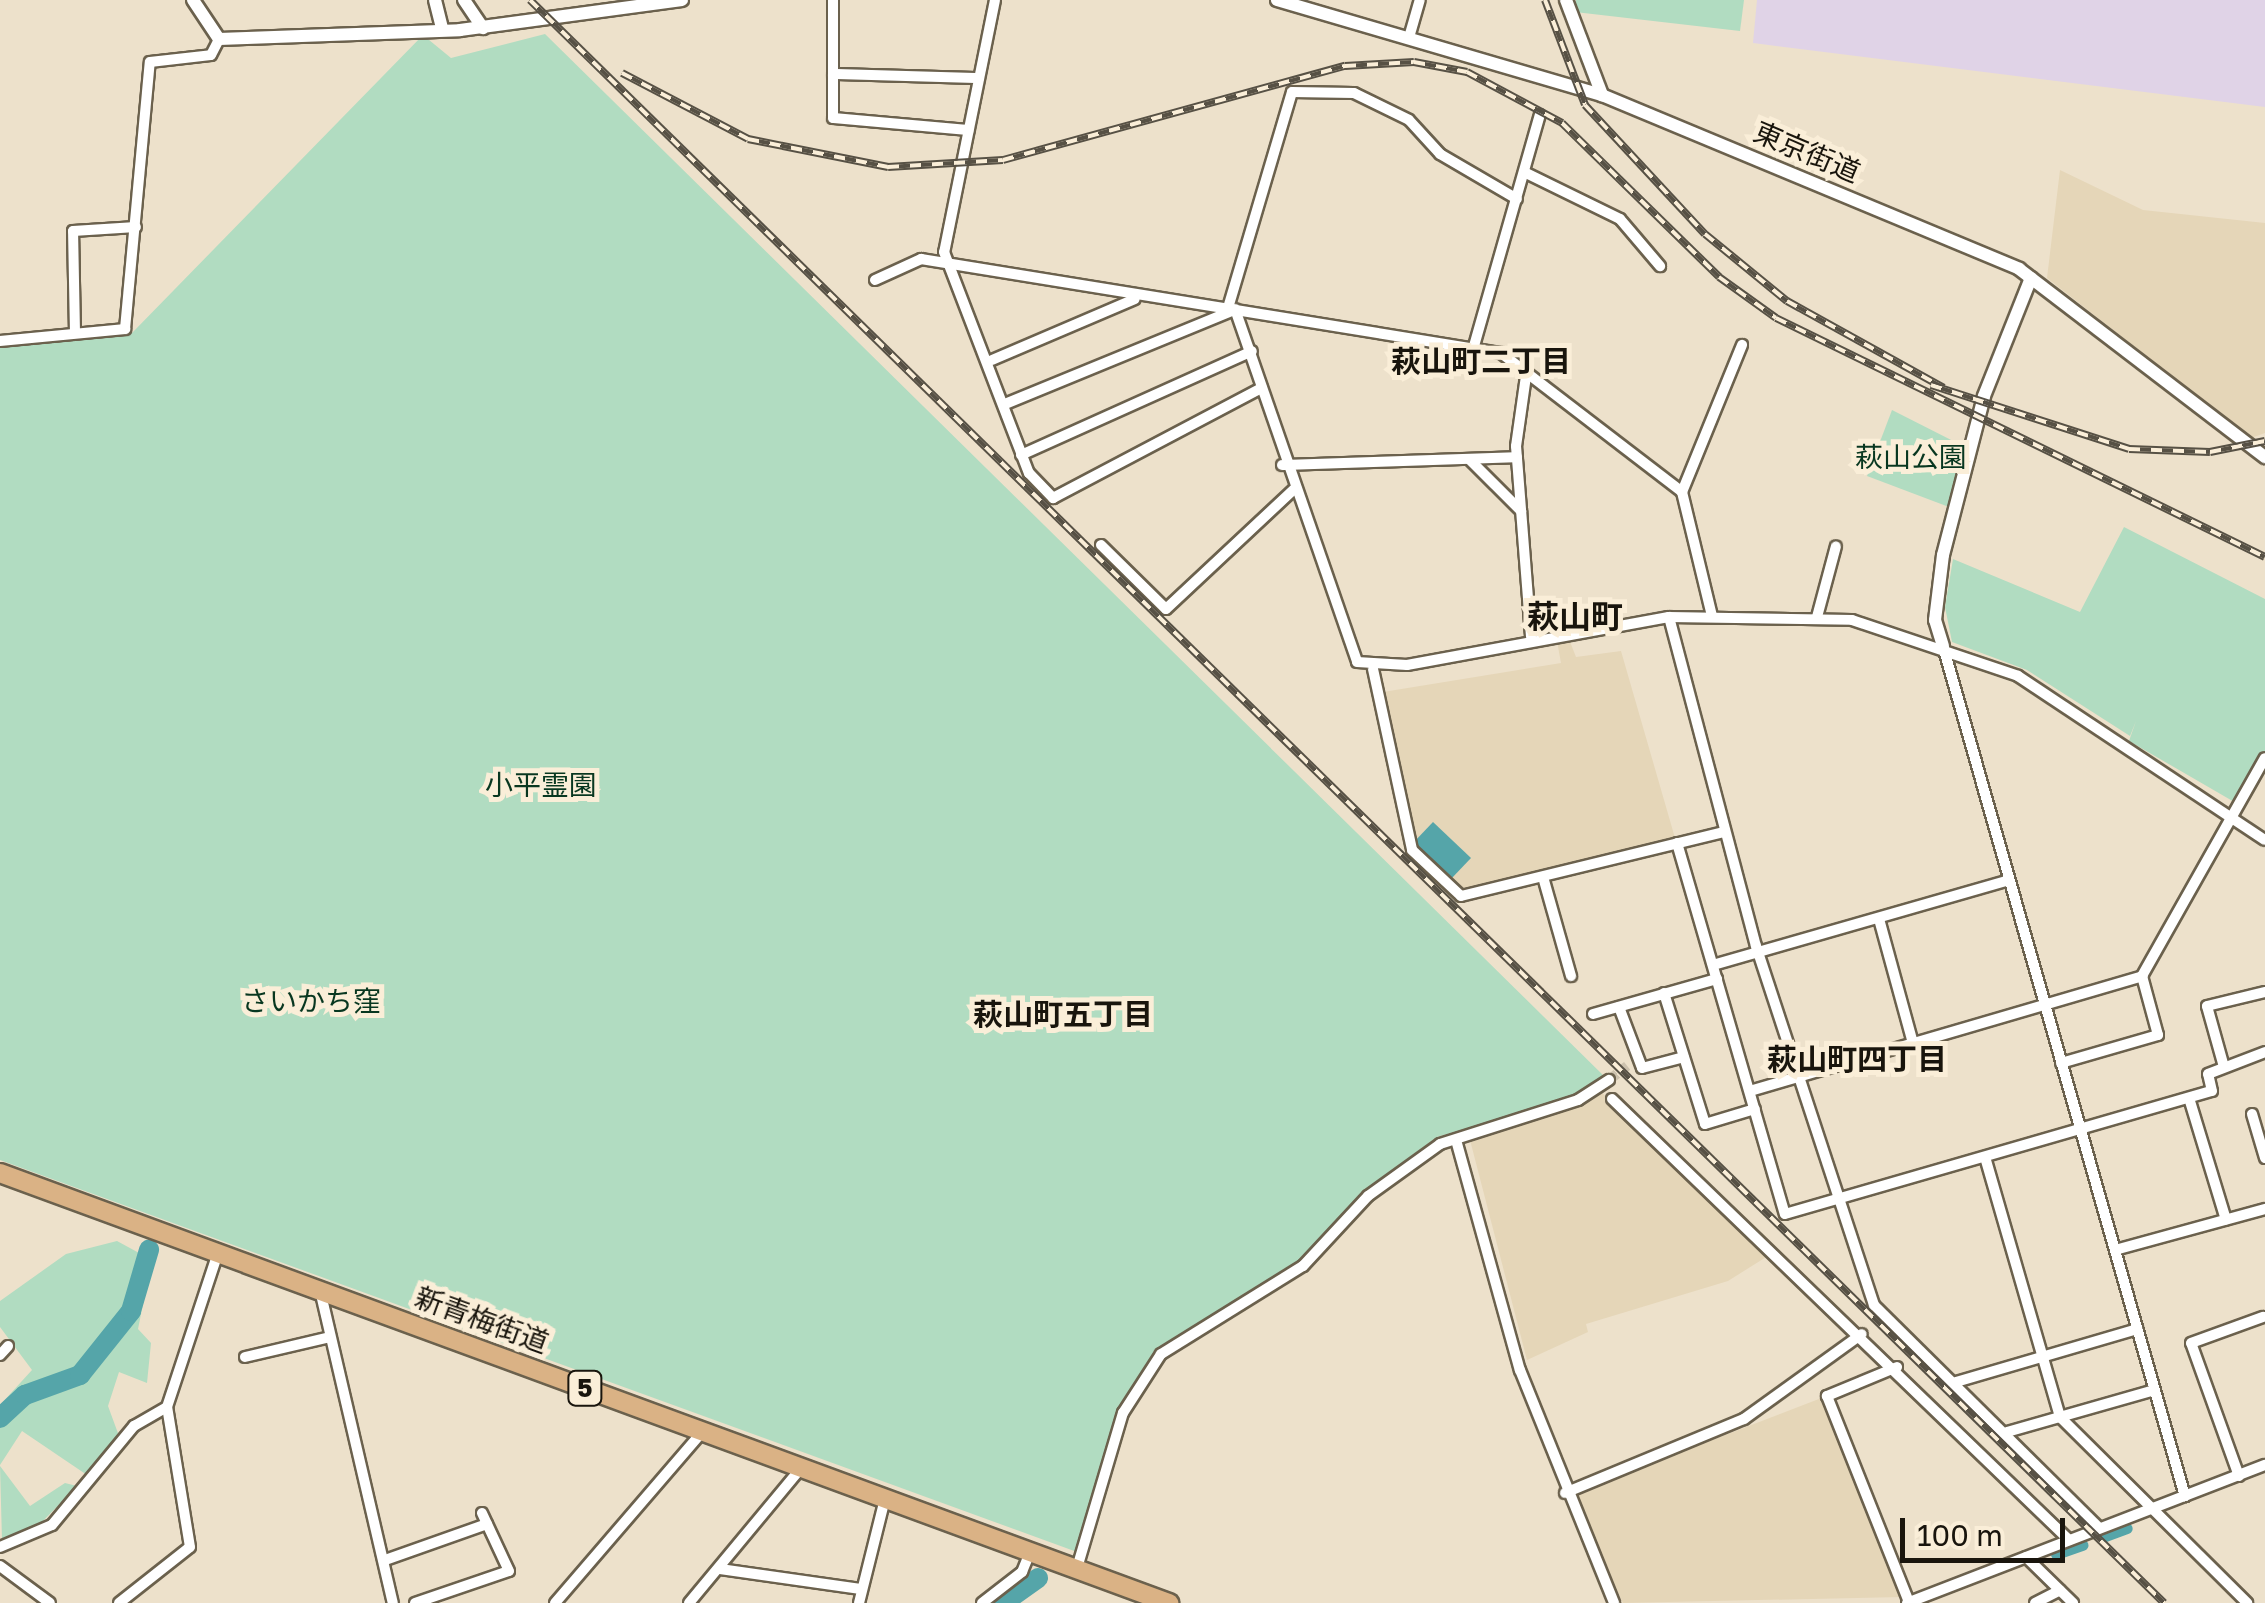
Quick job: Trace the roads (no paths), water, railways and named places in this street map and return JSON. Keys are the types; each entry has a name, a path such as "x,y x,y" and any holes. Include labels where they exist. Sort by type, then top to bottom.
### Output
{"main road":[{"name":"新青梅街道","path":"1,1175 1169,1603"}],"street":[{"path":"193,0 219,40"},
{"path":"435,0 442,28"},
{"path":"464,0 483,28"},
{"path":"219,40 483,28 623,2 682,0"},
{"path":"833,0 833,118 968,130"},
{"path":"995,0 946,265 992,360 1022,455 1053,498 1262,388"},
{"name":"東京街道","path":"1278,0 1410,34 1602,95 2031,278 2265,457"},
{"path":"1410,34 1420,0"},
{"path":"1566,0 1602,95"},
{"path":"0,342 125,329 150,62 210,55 219,40"},
{"path":"833,74 978,78"},
{"path":"1516,199 1368,100 1292,92 1231,309 1252,351 1282,464 1345,639 1373,669 1412,850 1461,896 1723,832"},
{"path":"1474,346 1540,114"},
{"path":"1524,172 1620,219 1660,266"},
{"path":"75,333 73,231 136,227"},
{"path":"875,280 921,259 1135,299 1231,309 1474,346 1527,369 1682,492"},
{"path":"2031,278 1984,396 1943,555 1935,620 2185,1496"},
{"path":"992,360 1135,299"},
{"path":"1005,404 1231,309"},
{"path":"1712,616 1682,492 1742,345"},
{"path":"1022,455 1252,351"},
{"path":"1527,369 1516,457 1532,636"},
{"path":"1282,464 1516,457"},
{"path":"1469,459 1521,512"},
{"path":"1101,545 1166,608 1293,490"},
{"path":"1817,616 1836,546"},
{"path":"1373,669 1532,636 1668,617 1817,616 1943,646 2018,676 2265,840"},
{"path":"1668,617 1723,832 1844,1198 1874,1305 2007,1432 2099,1528"},
{"path":"1750,1091 2142,976 2265,758"},
{"path":"1677,844 1785,1214 2212,1091 2208,1074 2265,1052"},
{"path":"1544,877 1571,976"},
{"path":"1713,965 2009,880"},
{"path":"1878,919 1913,1043"},
{"path":"2061,1063 2158,1035 2142,976"},
{"path":"1593,1014 1716,978"},
{"path":"2224,1067 2207,1006 2265,992"},
{"path":"1664,994 1706,1124 1755,1110"},
{"path":"1620,1006 1631,1063 1642,1068 1684,1057"},
{"path":"1077,1568 1123,1413 1161,1354 1304,1266 1368,1196 1456,1140 1578,1100 1609,1080"},
{"path":"2189,1098 2226,1220"},
{"path":"1612,1099 1897,1367 2069,1540"},
{"path":"2252,1114 2265,1158"},
{"path":"1456,1140 1564,1493 1614,1603"},
{"path":"1985,1156 2060,1417 2247,1603"},
{"path":"2115,1250 2265,1209"},
{"path":"119,1603 190,1547 167,1407 218,1252"},
{"path":"320,1289 388,1559 393,1603"},
{"path":"2239,1476 2191,1343 2263,1317"},
{"path":"1956,1382 2137,1330"},
{"path":"1564,1493 1744,1419 1862,1334"},
{"path":"245,1357 330,1337"},
{"path":"1897,1367 1827,1396 1908,1602 2265,1465"},
{"path":"2007,1432 2154,1390"},
{"path":"0,1547 52,1525 134,1426 167,1407"},
{"path":"555,1603 703,1431"},
{"path":"689,1603 801,1468"},
{"path":"859,1603 885,1499"},
{"path":"388,1559 485,1519 509,1571 414,1603"},
{"path":"982,1603 1022,1572 1030,1552"},
{"path":"2026,1557 2073,1603"},
{"path":"0,1566 50,1603"},
{"path":"720,1569 861,1589"},
{"path":"2035,1603 2060,1590"}],"water":[{"path":"1433,822 1471,858 1451,879 1413,843"}],"waterway":[{"path":"0,1418 25,1395 80,1375 131,1311 149,1250"},
{"path":"2105,1536 2127,1528"},
{"path":"2056,1554 2082,1545"},
{"path":"1003,1603 1038,1578"}],"tunnel":[{"path":"1609,1080 1627,1066"}],"railway":[{"path":"530,0 2164,1603"},
{"path":"1545,0 1585,105 1705,234 1787,301 1944,388"},
{"path":"622,73 748,139 888,167 1003,160 1345,66 1414,62 1467,72 1562,123 1719,277 1776,318 2265,557"},
{"path":"1931,385 2129,449 2210,452 2265,441"}],"district":[{"name":"萩山町二丁目","path":"1481,361"},
{"name":"萩山町","path":"1575,616"},
{"name":"萩山町五丁目","path":"1063,1014"},
{"name":"萩山町四丁目","path":"1857,1059"}],"park label":[{"name":"萩山公園","path":"1911,457"},
{"name":"小平霊園","path":"541,785"},
{"name":"さいかち窪","path":"311,1001"}]}
